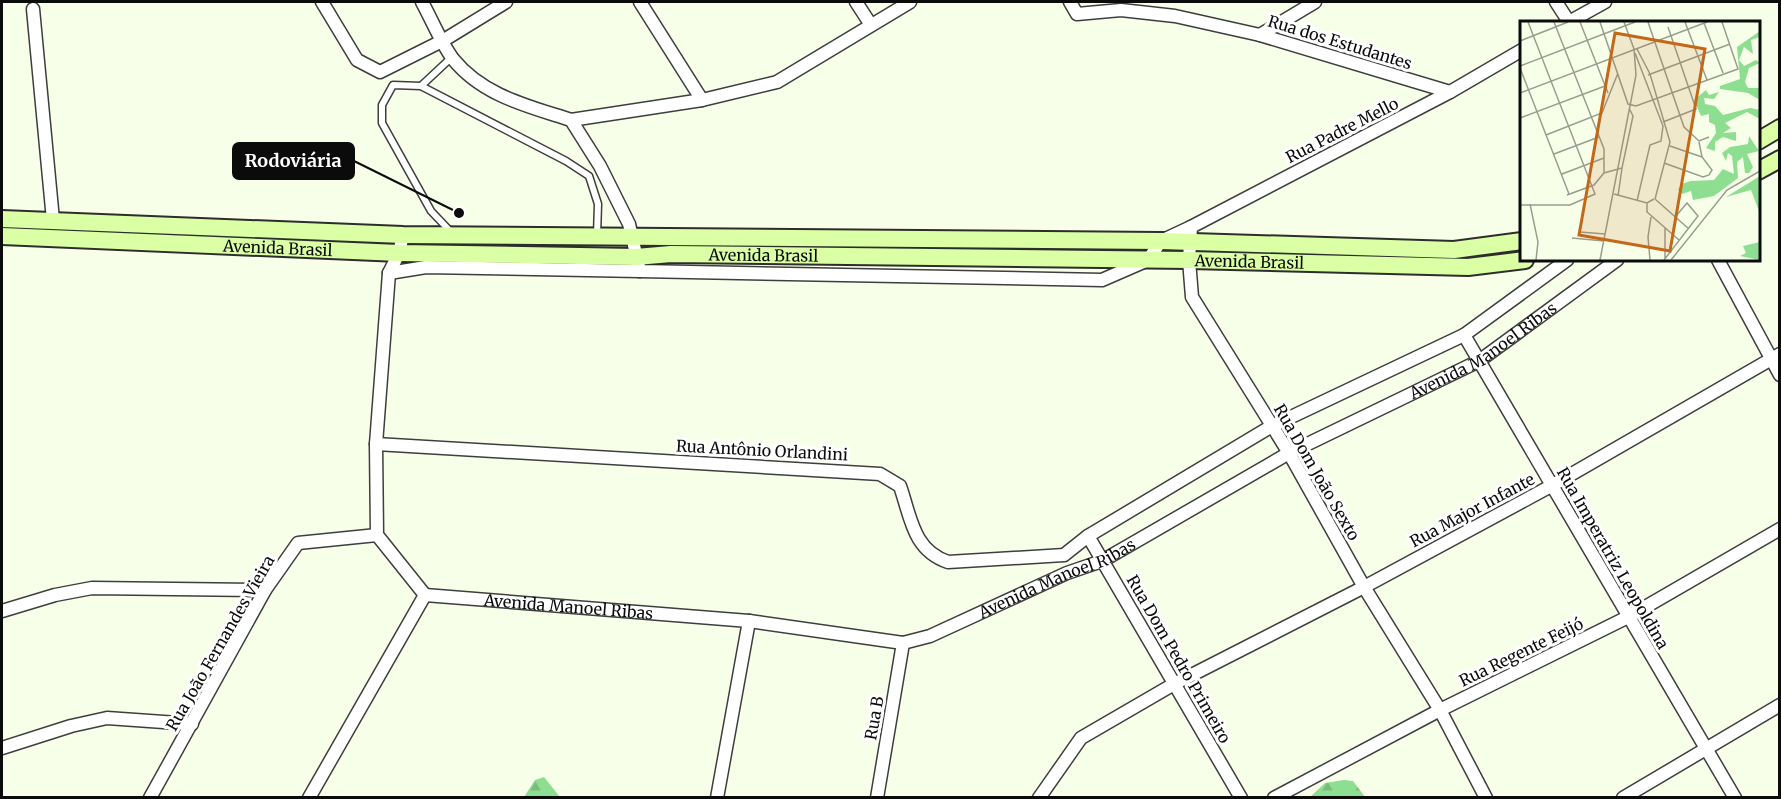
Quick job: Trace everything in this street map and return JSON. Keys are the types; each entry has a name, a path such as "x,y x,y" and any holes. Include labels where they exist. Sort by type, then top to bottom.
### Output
{"main road":[{"path":"1760,140 1779,129"},
{"path":"1760,170 1779,159"},
{"name":"Avenida Brasil","path":"2,219 403,235 1161,241 1190,252 1468,267 1520,261"},
{"name":"Avenida Brasil","path":"2,236 399,254 425,261 638,264 671,254 1148,260 1190,252 1454,250 1520,241"},
{"path":"671,254 675,236"}],"street":[{"path":"322,2 357,60 380,72 444,40 506,2"},
{"path":"422,2 452,57 470,77 500,97 571,120 702,100 777,82 910,2"},
{"path":"640,2 702,100"},
{"path":"856,2 871,25"},
{"name":"Rua dos Estudantes","path":"1070,2 1077,14 1121,10 1175,16 1260,35 1450,92"},
{"path":"1260,35 1314,2"},
{"path":"1556,2 1568,21"},
{"path":"1571,21 1605,2"},
{"path":"33,9 53,220"},
{"name":"Rua Padre Mello","path":"1161,241 1450,92 1520,51"},
{"path":"571,120 600,166 634,236 638,264 1102,280 1148,260 1161,241"},
{"path":"1190,252 1191,227"},
{"path":"311,797 425,596 376,535 376,444 389,273 399,254 403,235"},
{"name":"Rua Dom João Sexto","path":"1190,252 1192,297 1272,426 1365,587 1440,710 1486,798"},
{"path":"389,273 425,261"},
{"name":"Avenida Manoel Ribas","path":"1088,536 1272,426 1464,335 1566,261"},
{"name":"Avenida Manoel Ribas","path":"425,596 749,621 903,644 930,636 1067,573 1102,561 1288,453 1479,361 1616,261"},
{"path":"1719,261 1775,357 1779,375"},
{"name":"Rua Imperatriz Leopoldina","path":"1464,335 1735,798"},
{"name":"Rua Major Infante","path":"1039,798 1081,738 1174,684 1365,587 1551,486 1775,357"},
{"name":"Rua Antônio Orlandini","path":"376,444 880,474 900,486 918,540 932,557 948,562 1064,555"},
{"name":"Rua Regente Feijó","path":"1274,798 1440,710 1629,617 1779,529"},
{"name":"Rua João Fernandes Vieira","path":"150,798 265,590 298,543 376,535"},
{"path":"1067,573 1064,555 1088,536"},
{"name":"Rua Dom Pedro Primeiro","path":"1088,536 1242,798"},
{"path":"2,611 55,595 92,588 265,590"},
{"path":"717,798 749,621"},
{"name":"Rua B","path":"877,798 903,644"},
{"path":"1623,798 1779,705"},
{"path":"2,748 71,726 107,718 192,724"}],"lane":[{"path":"421,86 452,57"},
{"path":"425,261 425,234 450,231 431,211 382,123 382,105 393,86 421,86 566,161 589,176 598,204 597,236"}],"green space":[{"path":"544,777 560,797 524,797 535,780"},
{"path":"1353,781 1365,797 1310,797 1325,783"}],"place":[{"name":"Rodoviária","path":"459,213"}]}
